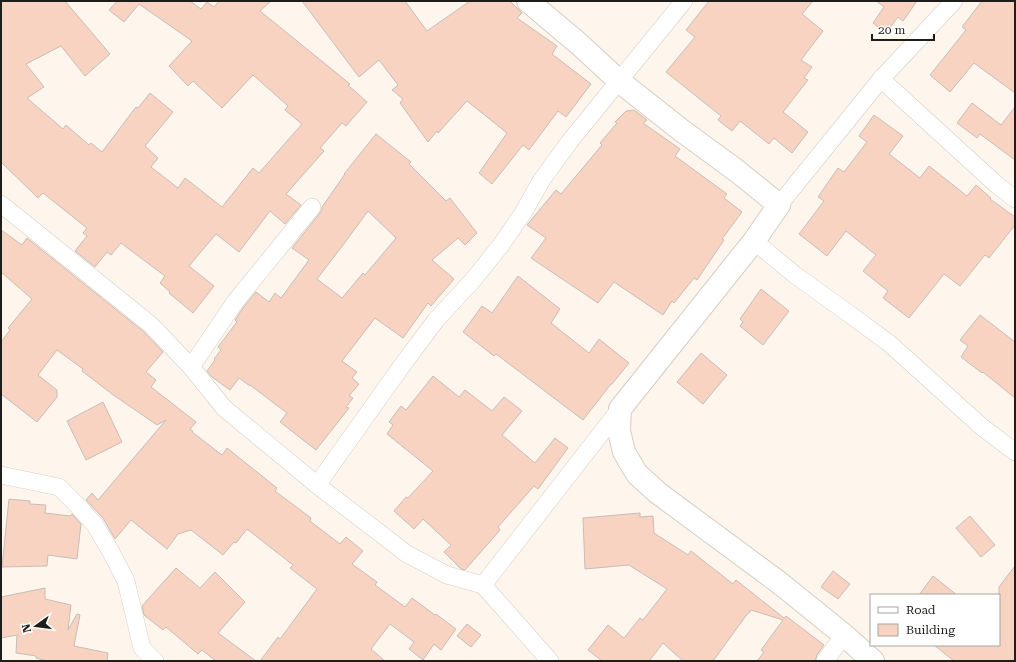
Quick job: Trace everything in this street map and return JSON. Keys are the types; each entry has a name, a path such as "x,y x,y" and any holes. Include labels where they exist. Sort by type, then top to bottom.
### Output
{"street":[{"path":"528,1 579,44 619,81 779,205"},
{"path":"317,485 436,320 473,280 501,245 523,213 541,181 570,141 684,1"},
{"path":"483,585 620,409 754,241 779,205 881,79 954,1"},
{"path":"881,79 997,185 1015,199"},
{"path":"1,204 151,325 191,367 224,408 317,485 407,554 447,575 483,585 550,661"},
{"path":"191,367 235,302 312,206"},
{"path":"754,241 795,276 890,344 982,427 1015,452"},
{"path":"620,409 619,431 624,452 637,474 658,493 781,584 844,635 873,661"},
{"path":"1,475 59,487 95,525 126,581 136,623 138,654 155,661"},
{"path":"825,661 844,635"}],"building":[{"path":"1,1 65,1 110,54 85,76 61,46 26,64 44,87 27,98 63,129 66,125 89,145 91,143 102,152 136,107 138,108 150,93 173,112 145,146 158,158 151,167 178,188 185,178 222,207 253,168 259,173 302,124 285,110 288,106 253,75 222,108 193,81 188,86 169,66 192,41 139,4 124,22 109,10 117,1 190,1 201,9 207,2 214,7 219,1 271,1 260,11 350,84 348,85 367,102 346,126 342,123 320,148 324,151 286,194 301,205 285,224 270,211 239,252 216,234 189,266 214,286 193,313 169,293 170,292 160,283 165,276 121,243 111,255 107,252 95,267 75,251 87,236 83,233 87,228 43,193 38,198 1,162"},
{"path":"302,1 405,1 427,31 470,1 510,1 522,13 517,18 557,46 552,54 591,84 566,117 558,111 529,150 523,145 492,184 479,173 507,133 467,101 428,142 400,103 403,99 392,90 398,85 379,60 359,77"},
{"path":"709,1 813,1 802,14 823,31 801,60 812,67 804,78 808,80 783,112 808,132 792,153 774,138 769,144 740,121 732,131 718,120 721,116 666,72 695,37 686,30"},
{"path":"876,1 917,1 903,21 898,17 886,33 873,23 884,7"},
{"path":"982,1 1015,1 1015,93 974,63 950,92 930,75 966,30 962,27"},
{"path":"972,103 1001,125 1015,107 1015,160 980,134 977,138 957,123"},
{"path":"634,110 647,120 643,123 680,149 675,156 727,194 724,198 742,212 722,239 724,240 697,280 694,278 674,303 672,301 663,315 614,282 598,303 531,258 546,238 527,225 556,190 561,194 602,145 600,143 617,123 615,122 626,111"},
{"path":"874,115 903,136 889,154 920,178 929,166 967,196 976,185 991,198 990,199 1015,217 1015,225 989,258 985,255 960,286 944,274 909,318 883,298 888,291 863,271 876,255 846,231 827,256 799,234 824,201 818,197 838,168 844,172 867,142 859,136"},
{"path":"376,134 411,162 409,164 446,201 450,198 477,233 465,245 458,238 432,260 454,279 431,306 428,303 403,338 375,318 342,361 357,372 352,378 359,384 349,396 353,398 346,407 349,408 316,450 280,422 287,413 250,385 239,378 230,390 212,377 207,371 221,350 218,347 237,322 235,320 243,308 256,292 269,302 275,293 281,298 309,260 292,248 320,213 322,207 344,174","holes":["368,211 396,238 365,275 363,273 342,298 317,279"]},
{"path":"1,230 22,245 27,238 144,332 163,352 146,372 156,380 151,387 196,422 190,429 193,431 192,432 222,455 227,448 277,488 275,491 311,518 310,521 340,544 346,537 363,551 352,564 377,582 375,585 405,607 412,598 456,629 441,650 434,644 423,660 409,649 414,642 390,624 371,649 385,661 260,661 278,637 280,639 317,589 290,568 293,565 247,529 236,543 234,542 223,555 191,530 178,534 167,549 131,520 115,539 103,518 86,500 92,493 98,500 166,420 157,425 112,394 82,371 83,369 57,350 38,375 57,390 57,397 37,422 1,394 1,342 10,330 8,328 32,299 1,272"},
{"path":"518,276 560,309 551,323 589,353 599,339 629,363 583,420 496,354 494,356 463,332 482,306 492,313"},
{"path":"761,289 789,311 763,345 740,326 743,322 740,319"},
{"path":"980,315 1015,342 1015,398 983,372 982,373 961,357 968,346 960,340"},
{"path":"701,353 727,375 703,404 677,382"},
{"path":"433,376 459,397 465,390 492,411 504,397 522,411 502,435 535,463 555,438 568,448 538,489 534,486 498,527 500,530 465,570 461,569 444,552 451,545 423,519 414,529 394,511 433,471 387,434 393,425 389,422 401,406 406,410"},
{"path":"103,402 122,442 86,460 67,421"},
{"path":"9,499 30,501 30,504 46,505 45,513 70,516 72,514 81,524 77,559 48,555 47,566 2,567"},
{"path":"640,513 640,517 653,516 654,533 688,555 691,551 733,584 736,580 784,618 786,616 824,645 815,661 757,661 764,652 761,650 783,620 751,610 713,661 683,661 663,643 649,661 602,661 588,650 608,625 624,638 640,618 643,620 667,589 629,565 585,569 583,518"},
{"path":"970,516 995,545 981,557 956,528"},
{"path":"1015,566 1015,661 954,661 935,646 1000,646 999,587"},
{"path":"176,568 200,588 215,572 245,602 218,633 256,661 216,661 202,650 198,654 166,627 163,630 144,615 142,606"},
{"path":"833,571 850,584 838,599 821,587"},
{"path":"933,576 956,594 920,594"},
{"path":"45,588 45,599 71,605 68,630 77,614 80,615 74,646 108,653 107,661 47,661 36,658 36,656 16,653 17,635 1,638 1,597"},
{"path":"467,624 481,635 471,647 457,636"}]}
